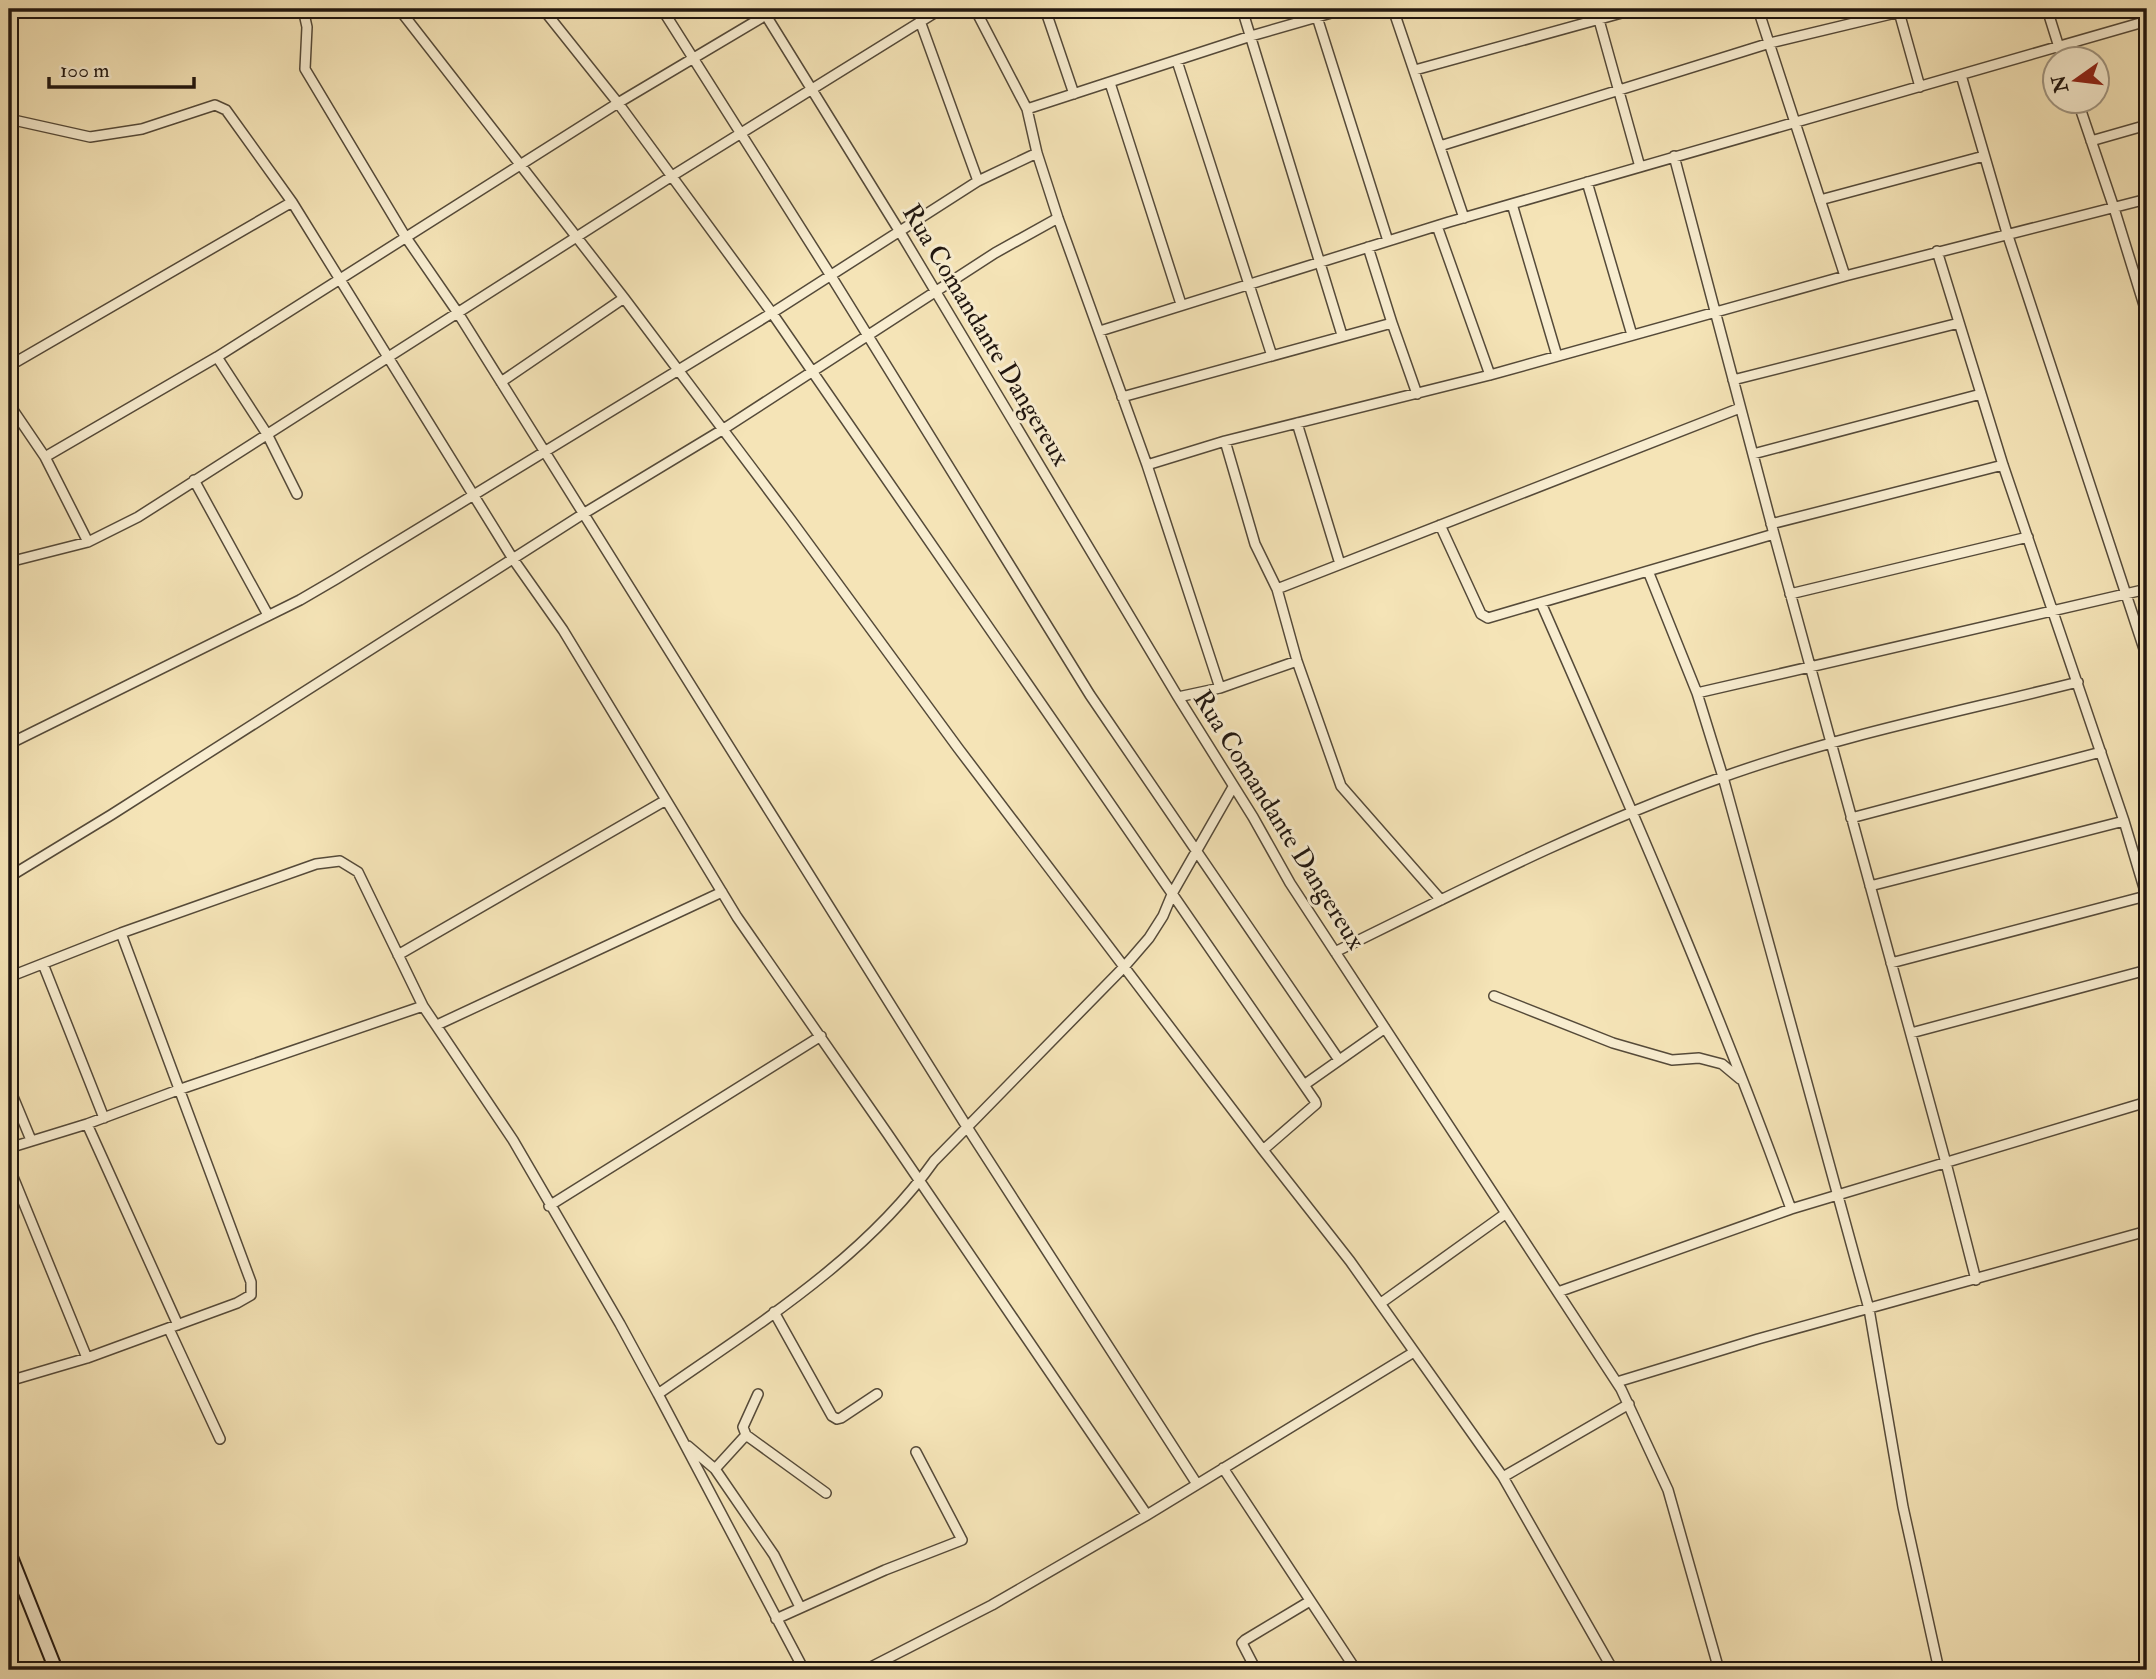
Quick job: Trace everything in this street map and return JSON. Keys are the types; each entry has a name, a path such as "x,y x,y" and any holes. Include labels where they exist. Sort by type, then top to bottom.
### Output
{"main road":[{"path":"9,1552 55,1670"}],"street":[{"path":"303,9 307,27 305,69 405,236 458,313 967,1127 1197,1484"},
{"path":"399,9 624,298 958,748 1381,1303 1503,1477 1613,1670"},
{"path":"543,9 618,103 772,313 1173,892 1316,1104 1263,1150"},
{"path":"662,9 1090,695 1339,1060"},
{"path":"9,562 88,542 138,517 672,176 941,9"},
{"path":"975,9 1027,109 1037,153 1058,218 1147,465 1220,688"},
{"path":"1045,9 1074,94"},
{"path":"1242,9 1342,335"},
{"path":"1027,109 1251,36 1345,9"},
{"path":"1393,9 1464,218"},
{"path":"1415,70 1636,9"},
{"path":"1758,9 1844,276"},
{"path":"1440,146 1770,43 1912,9"},
{"path":"2047,9 2058,45"},
{"path":"45,457 216,357 764,12"},
{"name":"Rua Comandante Dangereux","path":"764,12 900,232 1290,883 1617,1382 1668,1490 1719,1670"},
{"path":"1899,12 1920,87"},
{"path":"1317,17 1388,241"},
{"path":"1599,20 1640,166"},
{"path":"919,21 978,181"},
{"path":"1100,331 1464,218 2147,21"},
{"path":"1177,61 1272,356"},
{"path":"1961,75 2007,233 2147,658"},
{"path":"1110,83 1181,304"},
{"path":"9,119 90,137 142,129 220,106 226,110 292,202 513,559 562,630 737,917 1147,1515"},
{"path":"2083,116 2147,315"},
{"path":"2091,141 2147,125"},
{"path":"9,744 336,579 772,313 978,181 1037,153"},
{"path":"1674,156 1772,529 1976,1280"},
{"path":"1820,200 1984,156"},
{"path":"1587,182 1632,335"},
{"path":"1147,465 1225,441 1490,375 1937,251 2147,199"},
{"path":"9,366 292,202"},
{"path":"1512,204 1557,356"},
{"path":"9,877 111,815 583,514 722,430 995,253 1058,218"},
{"path":"1437,226 1490,375"},
{"path":"1368,247 1417,394"},
{"path":"1891,962 2147,897 2078,682 2003,465 1937,251"},
{"path":"501,382 624,298"},
{"path":"1122,397 1392,323"},
{"path":"1733,380 1959,323"},
{"path":"216,357 267,434 297,494"},
{"path":"1753,454 1981,394"},
{"path":"9,404 45,457 88,542"},
{"path":"1277,589 1740,408"},
{"path":"1297,423 1340,564"},
{"path":"1225,441 1255,544 1277,589 1297,661 1341,786 1441,900"},
{"path":"1440,525 1482,614 1488,618 1648,571 1772,529 2003,465"},
{"path":"194,480 268,615"},
{"path":"1790,594 2028,537"},
{"path":"1648,571 1697,693 1723,776 1839,1196 1869,1309 1903,1507 1940,1670"},
{"path":"1697,693 2147,589"},
{"path":"1541,603 1633,810 1743,1082 1791,1209"},
{"path":"1178,697 1220,688 1297,661"},
{"path":"1335,952 1633,810 1723,776 1831,744 2078,682"},
{"path":"1852,817 2101,752"},
{"path":"658,1394 774,1312 866,1238 934,1161 1124,967 1149,938 1163,916 1173,892 1233,787"},
{"path":"398,955 666,800"},
{"path":"1870,886 2124,821"},
{"path":"9,976 316,864 340,861 358,872 423,1006 513,1140 549,1206 614,1312 804,1670"},
{"path":"436,1025 722,892"},
{"path":"9,1381 87,1358 237,1303 251,1294 251,1282 121,933"},
{"path":"43,964 104,1118"},
{"path":"1911,1033 2147,970"},
{"path":"1494,996 1613,1043 1672,1060 1699,1058 1722,1064 1743,1082"},
{"path":"9,1148 87,1124 423,1006"},
{"path":"1304,1085 1385,1028"},
{"path":"549,1206 821,1036"},
{"path":"9,1087 32,1140"},
{"path":"1558,1292 1791,1209 2147,1102"},
{"path":"87,1124 220,1439"},
{"path":"9,1167 87,1358"},
{"path":"1381,1303 1505,1213"},
{"path":"1617,1382 2147,1231"},
{"path":"774,1312 832,1416 841,1418 877,1394"},
{"path":"865,1670 992,1605 1147,1515 1414,1352"},
{"path":"758,1394 743,1431 826,1493"},
{"path":"1503,1477 1629,1404"},
{"path":"715,1469 746,1435"},
{"path":"683,1441 715,1469 774,1555 800,1607"},
{"path":"776,1619 962,1540 916,1452"},
{"path":"1223,1468 1356,1670"},
{"path":"1256,1670 1242,1643 1310,1601"}]}
